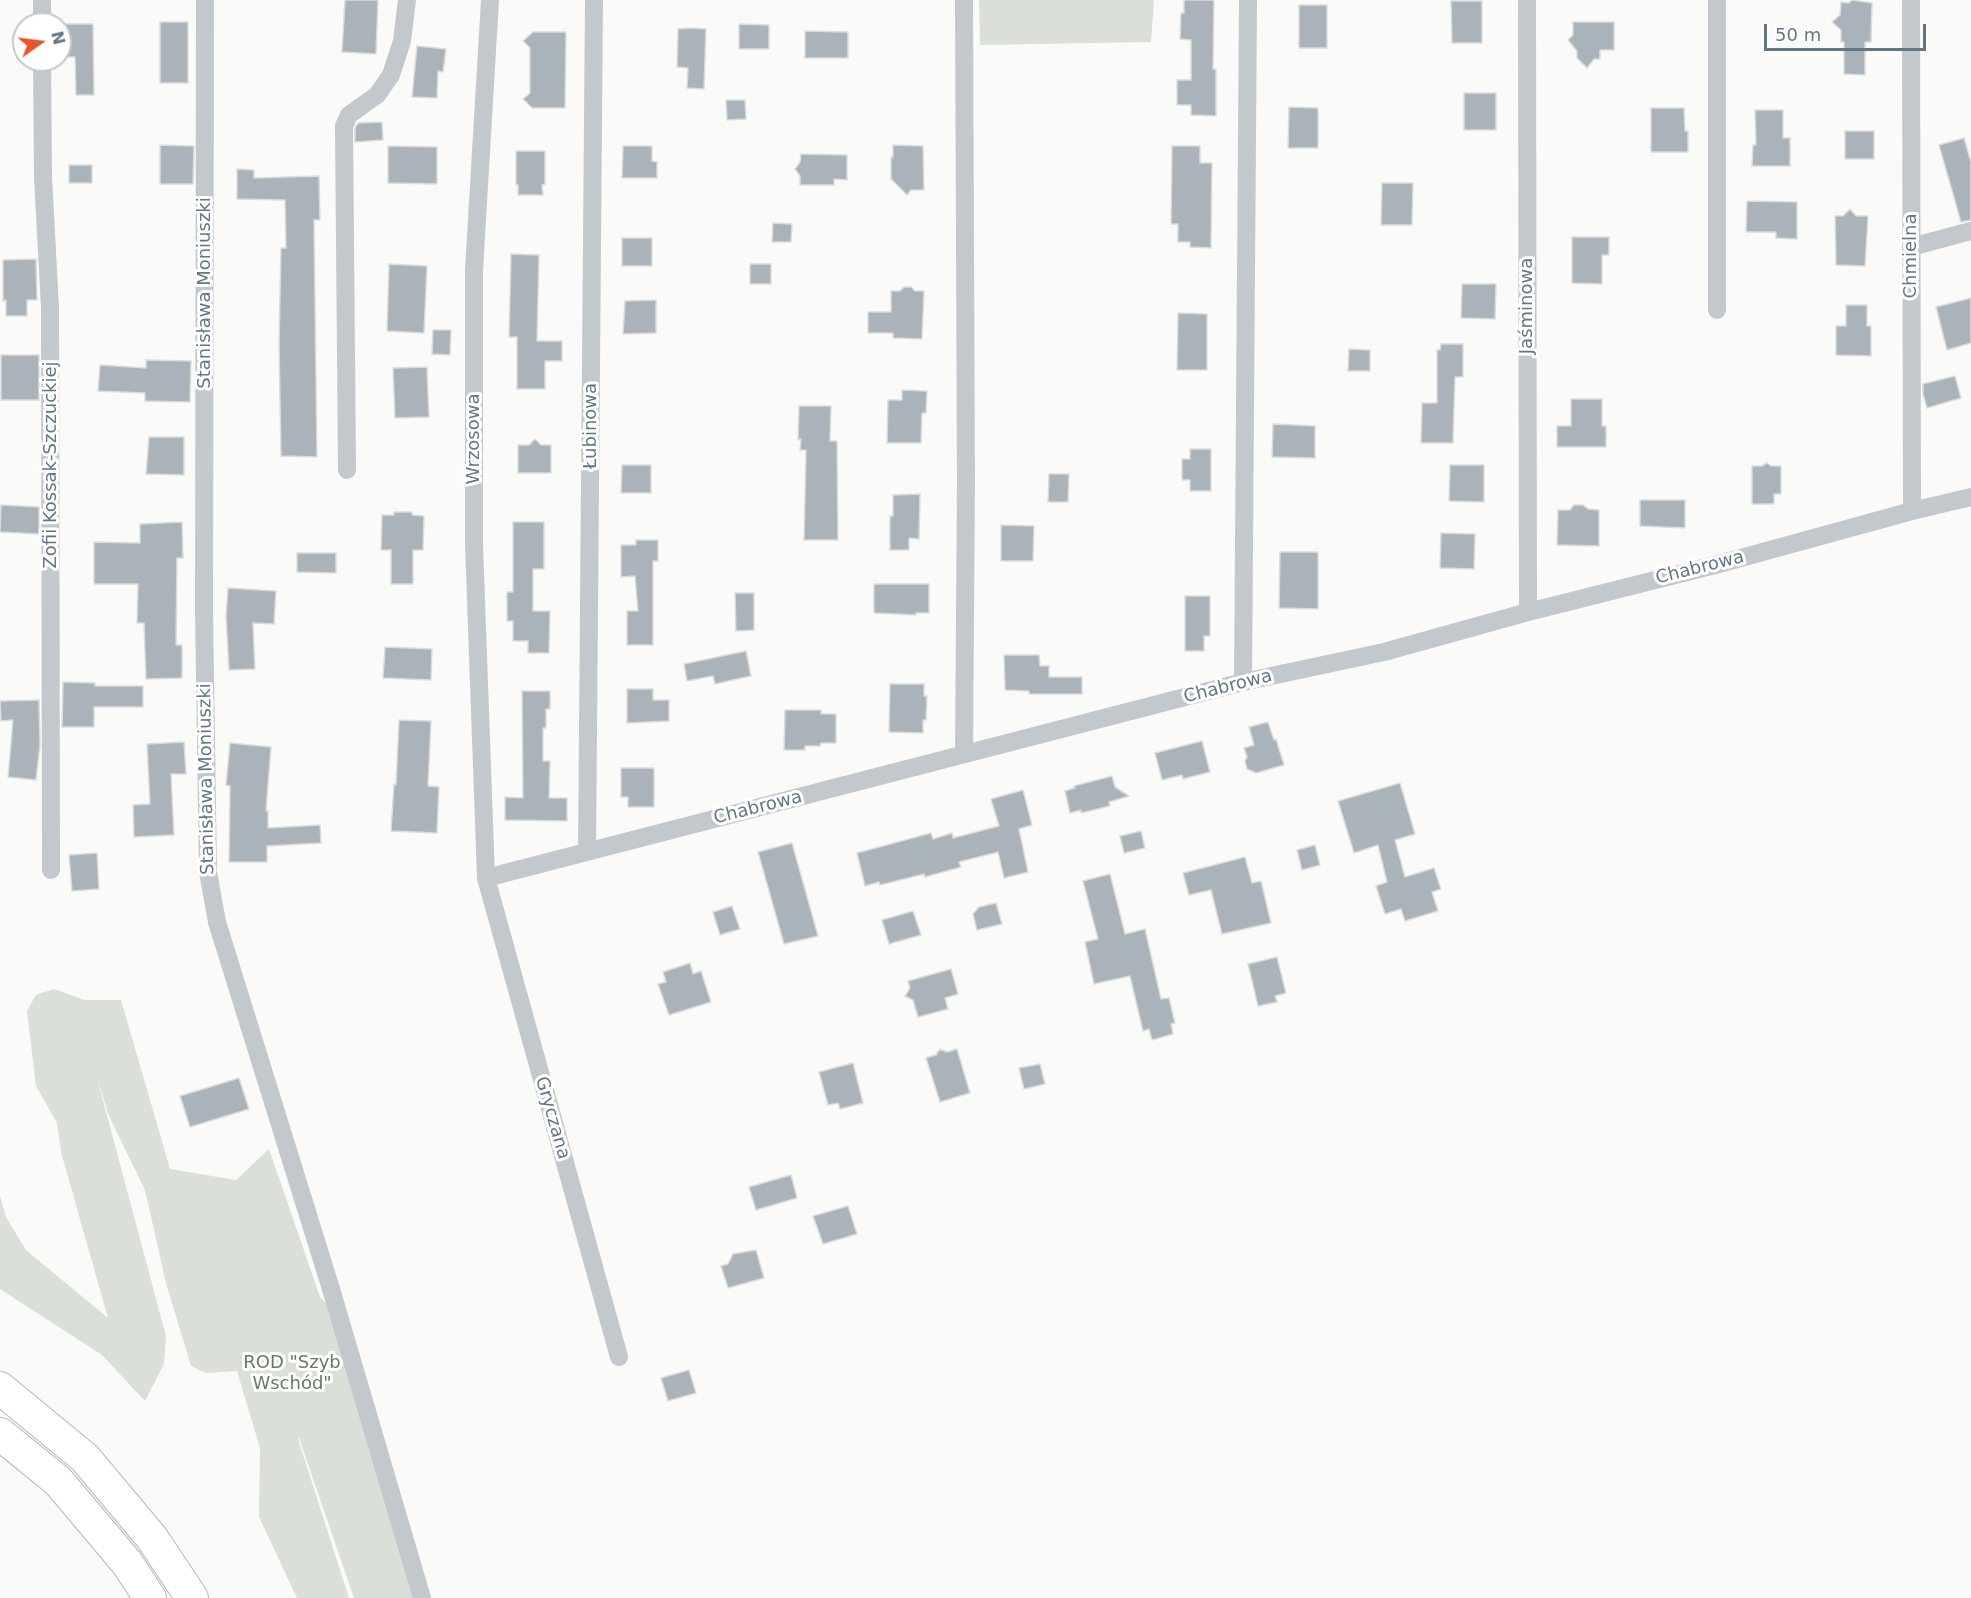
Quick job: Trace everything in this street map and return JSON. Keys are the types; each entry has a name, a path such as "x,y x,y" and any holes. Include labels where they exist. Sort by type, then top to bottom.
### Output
{"highway":[{"path":"0,1388 85,1458 152,1538 192,1598"},
{"path":"0,1434 58,1481 127,1563 150,1598"}],"street":[{"name":"Stanisława Moniuszki","path":"205,0 204,610 208,872 217,922 331,1289 422,1598"},
{"path":"347,470 344,126 349,115 377,95 391,75 402,41 407,0"},
{"name":"Wrzosowa","path":"486,878 474,544 474,270 490,0"},
{"name":"Łubinowa","path":"587,852 594,0"},
{"path":"964,0 966,492 964,754"},
{"path":"1243,682 1248,0"},
{"name":"Jaśminowa","path":"1527,0 1528,612"},
{"path":"1717,310 1718,0"},
{"name":"Chmielna","path":"1911,0 1912,512"},
{"name":"Zofii Kossak-Szczuckiej","path":"42,72 43,177 50,308 51,870"},
{"path":"1911,248 1971,231"},
{"name":"Chabrowa","path":"486,878 1243,682 1384,652 1528,612 1971,497"},
{"name":"Gryczana","path":"486,878 619,1357"}],"green space":[{"path":"979,0 1154,0 1151,42 980,45"},
{"name":"ROD \"Szyb Wschód\"","path":"54,989 85,1000 121,1000 170,1169 236,1180 269,1149 320,1297 326,1303 416,1598 354,1598 299,1438 349,1598 297,1598 259,1517 260,1448 237,1371 206,1373 191,1366 166,1283 145,1190 109,1116 97,1078 166,1336 164,1364 145,1401 102,1355 0,1289 0,1196 6,1217 26,1250 108,1318 61,1152 57,1123 36,1086 27,1011 36,995"}],"building":[{"path":"345,0 378,0 376,54 342,52"},
{"path":"1184,0 1214,0 1213,69 1216,69 1216,116 1191,115 1191,105 1177,105 1177,80 1191,80 1191,40 1180,39"},
{"path":"1852,0 1872,3 1871,42 1865,42 1865,75 1844,74 1844,42 1841,42 1841,30 1832,22 1840,15 1841,2 1849,3"},
{"path":"1451,1 1482,1 1482,43 1452,43"},
{"path":"1299,5 1327,5 1327,48 1299,48"},
{"path":"160,22 188,22 188,83 160,83"},
{"path":"1573,22 1614,22 1614,50 1600,50 1600,59 1594,59 1587,68 1577,58 1577,51 1568,40 1573,35"},
{"path":"72,24 93,24 94,95 76,95 75,57 72,57"},
{"path":"739,24 769,25 769,49 739,49"},
{"path":"678,29 706,29 704,89 687,88 688,68 677,67"},
{"path":"805,31 848,32 848,58 805,58"},
{"path":"533,32 566,32 565,108 532,108 523,99 530,93 530,48 523,41"},
{"path":"417,46 446,49 443,72 438,71 437,98 412,97"},
{"path":"1464,93 1496,93 1496,130 1464,130"},
{"path":"726,100 745,100 746,119 727,120"},
{"path":"1289,107 1318,108 1318,148 1288,148"},
{"path":"1651,108 1684,108 1685,131 1688,131 1688,152 1651,152"},
{"path":"1755,110 1783,110 1783,138 1790,138 1790,166 1752,166 1753,145 1756,145"},
{"path":"382,122 383,140 355,142 355,128 358,123"},
{"path":"1845,131 1874,131 1874,159 1845,159"},
{"path":"1964,138 1971,162 1971,220 1961,222 1939,145"},
{"path":"160,145 194,146 193,184 160,184"},
{"path":"893,145 923,146 924,190 911,190 907,195 891,179"},
{"path":"388,146 437,147 437,184 388,183"},
{"path":"623,146 652,146 652,161 657,162 657,178 622,178"},
{"path":"1172,146 1200,146 1200,163 1212,163 1211,248 1190,247 1190,242 1178,242 1178,224 1171,224"},
{"path":"516,151 545,151 543,195 518,195"},
{"path":"801,154 847,155 847,180 834,179 834,185 800,185 800,176 795,169 800,162"},
{"path":"69,165 92,165 92,183 69,183"},
{"path":"237,169 254,170 254,178 319,176 320,220 314,220 317,457 281,456 279,343 281,248 286,248 285,200 237,199"},
{"path":"1382,183 1413,183 1412,225 1381,225"},
{"path":"1747,201 1797,202 1797,239 1776,238 1776,232 1746,232"},
{"path":"1850,209 1856,216 1868,216 1865,266 1836,265 1835,216 1843,216"},
{"path":"773,223 792,224 791,242 772,242"},
{"path":"1572,237 1609,237 1609,255 1602,255 1602,284 1572,283"},
{"path":"622,238 652,238 652,266 622,266"},
{"path":"511,254 539,255 537,341 562,341 562,361 545,361 545,389 517,389 517,337 509,337"},
{"path":"36,259 37,300 27,300 27,316 6,316 6,300 3,301 3,260"},
{"path":"389,264 427,266 424,333 387,331"},
{"path":"750,264 771,264 771,284 750,284"},
{"path":"1462,284 1496,284 1495,319 1461,318"},
{"path":"904,287 924,291 922,339 893,338 893,333 868,333 868,312 891,312 891,291 900,291"},
{"path":"1971,298 1971,343 1947,350 1936,307"},
{"path":"656,300 656,333 623,334 625,301"},
{"path":"1846,305 1867,305 1867,326 1871,326 1871,356 1836,355 1836,326 1846,326"},
{"path":"1178,313 1207,314 1207,370 1177,370"},
{"path":"433,330 451,330 450,355 432,354"},
{"path":"1441,344 1463,344 1463,377 1455,377 1453,443 1421,443 1422,403 1437,403 1437,350 1440,350"},
{"path":"1349,349 1370,350 1370,371 1348,371"},
{"path":"1,355 39,355 39,400 1,400"},
{"path":"146,360 191,361 190,402 145,401 145,393 98,391 100,365 146,368"},
{"path":"427,367 429,417 395,418 393,368"},
{"path":"1955,376 1961,398 1927,408 1923,384"},
{"path":"902,390 927,391 926,413 922,413 921,443 887,443 888,400 902,400"},
{"path":"1571,399 1602,399 1602,426 1606,426 1606,447 1557,447 1557,426 1571,426"},
{"path":"799,406 831,406 830,441 837,441 838,540 804,540 806,450 800,450 801,439 798,440"},
{"path":"1273,424 1315,426 1315,458 1272,457"},
{"path":"149,437 184,437 184,475 146,474"},
{"path":"535,439 541,445 551,445 551,473 518,473 518,445 529,445"},
{"path":"1190,449 1211,449 1211,491 1190,491 1190,480 1182,480 1182,459 1190,459"},
{"path":"1767,463 1771,466 1781,466 1781,494 1774,494 1774,504 1752,504 1752,466 1762,466"},
{"path":"622,465 651,465 651,493 621,493"},
{"path":"1450,465 1484,465 1484,502 1449,501"},
{"path":"1049,474 1069,474 1068,502 1048,502"},
{"path":"920,494 919,539 909,538 909,550 890,550 890,516 893,516 893,495"},
{"path":"1640,500 1685,500 1685,528 1640,526"},
{"path":"1,505 39,507 39,534 0,532"},
{"path":"1574,505 1599,510 1599,546 1557,545 1558,510 1570,510"},
{"path":"394,512 412,512 412,515 424,516 423,550 413,550 413,584 391,584 391,550 381,550 382,515 394,515"},
{"path":"182,522 183,558 177,558 176,645 182,645 182,678 146,679 144,623 137,623 138,584 94,584 94,542 140,543 140,524"},
{"path":"513,522 544,522 544,569 533,569 533,611 550,611 549,653 528,653 528,641 513,641 513,621 507,621 507,592 513,592"},
{"path":"1001,525 1034,526 1033,561 1001,561"},
{"path":"1441,533 1475,534 1474,569 1440,568"},
{"path":"636,540 658,540 658,561 653,561 653,645 627,645 627,611 638,611 635,576 621,577 621,545 636,545"},
{"path":"1280,552 1318,552 1318,609 1279,608"},
{"path":"297,553 336,553 336,573 297,572"},
{"path":"874,584 929,584 929,613 916,613 916,615 874,613"},
{"path":"228,588 276,591 274,624 253,623 255,669 229,670 226,616"},
{"path":"735,593 754,593 754,630 736,631"},
{"path":"1185,596 1210,596 1210,636 1204,636 1204,651 1185,651"},
{"path":"385,647 432,649 431,680 383,678"},
{"path":"746,651 751,676 715,684 713,676 687,681 684,664"},
{"path":"1004,655 1039,655 1040,666 1049,666 1049,677 1082,677 1082,694 1029,694 1029,691 1005,690"},
{"path":"63,682 95,683 95,686 143,686 143,707 94,707 94,727 62,727"},
{"path":"890,684 924,684 924,696 927,696 923,733 889,732"},
{"path":"627,689 653,689 653,700 669,700 669,721 627,723"},
{"path":"522,691 550,691 550,709 546,709 546,728 543,728 543,761 550,761 549,798 567,798 567,821 505,820 505,797 523,798"},
{"path":"39,700 40,745 36,780 8,777 13,720 1,721 0,701"},
{"path":"785,710 821,710 821,714 836,714 836,743 805,746 805,750 784,750"},
{"path":"399,720 431,721 428,786 439,787 437,833 391,831"},
{"path":"1268,722 1284,765 1256,773 1247,769 1244,748 1254,745 1249,727"},
{"path":"1202,741 1210,772 1183,779 1182,775 1162,780 1155,753"},
{"path":"184,742 186,774 171,774 174,835 134,837 133,805 150,804 147,744"},
{"path":"230,743 271,747 266,811 268,811 268,828 320,825 321,843 267,846 267,862 229,862 230,786 226,785"},
{"path":"621,768 654,768 654,807 628,807 628,797 621,797"},
{"path":"1112,776 1115,787 1129,796 1109,802 1110,806 1081,813 1081,810 1070,813 1065,791 1075,788 1074,786"},
{"path":"1400,783 1415,834 1395,840 1405,877 1434,868 1441,889 1432,892 1438,911 1405,921 1401,909 1385,914 1376,886 1387,882 1378,845 1354,853 1338,801"},
{"path":"1023,790 1032,825 1019,829 1028,872 1004,878 998,852 959,862 961,867 925,877 924,874 880,885 879,882 865,886 857,853 931,833 933,839 952,833 953,838 999,826 991,799"},
{"path":"1141,831 1145,848 1124,853 1120,836"},
{"path":"792,843 818,936 784,944 758,852"},
{"path":"1315,845 1320,865 1302,870 1297,850"},
{"path":"97,853 99,889 72,891 69,855"},
{"path":"1245,857 1252,883 1261,881 1271,923 1222,934 1211,890 1189,895 1183,873"},
{"path":"1110,874 1125,934 1145,929 1161,999 1169,998 1175,1023 1171,1024 1173,1034 1152,1040 1149,1029 1143,1031 1130,976 1094,984 1085,942 1098,939 1083,881"},
{"path":"996,903 1002,924 977,930 973,914 979,907"},
{"path":"732,906 740,929 720,935 713,912"},
{"path":"913,911 921,935 889,944 882,920"},
{"path":"1277,957 1286,993 1275,996 1277,1002 1258,1006 1248,964"},
{"path":"690,963 693,974 701,971 711,1002 669,1015 658,984 666,982 663,972"},
{"path":"951,969 958,994 945,998 948,1009 918,1017 913,1000 905,996 910,988 908,981"},
{"path":"940,1049 947,1052 957,1049 970,1093 940,1102 926,1058 936,1055"},
{"path":"853,1063 863,1103 840,1109 838,1103 828,1105 819,1072"},
{"path":"1040,1064 1045,1084 1024,1089 1019,1068"},
{"path":"239,1078 249,1109 190,1127 180,1096"},
{"path":"791,1175 797,1198 756,1210 749,1187"},
{"path":"848,1206 857,1234 823,1244 813,1216"},
{"path":"756,1250 764,1278 728,1288 721,1266 728,1264 733,1254"},
{"path":"689,1370 696,1393 668,1401 661,1378"}]}
